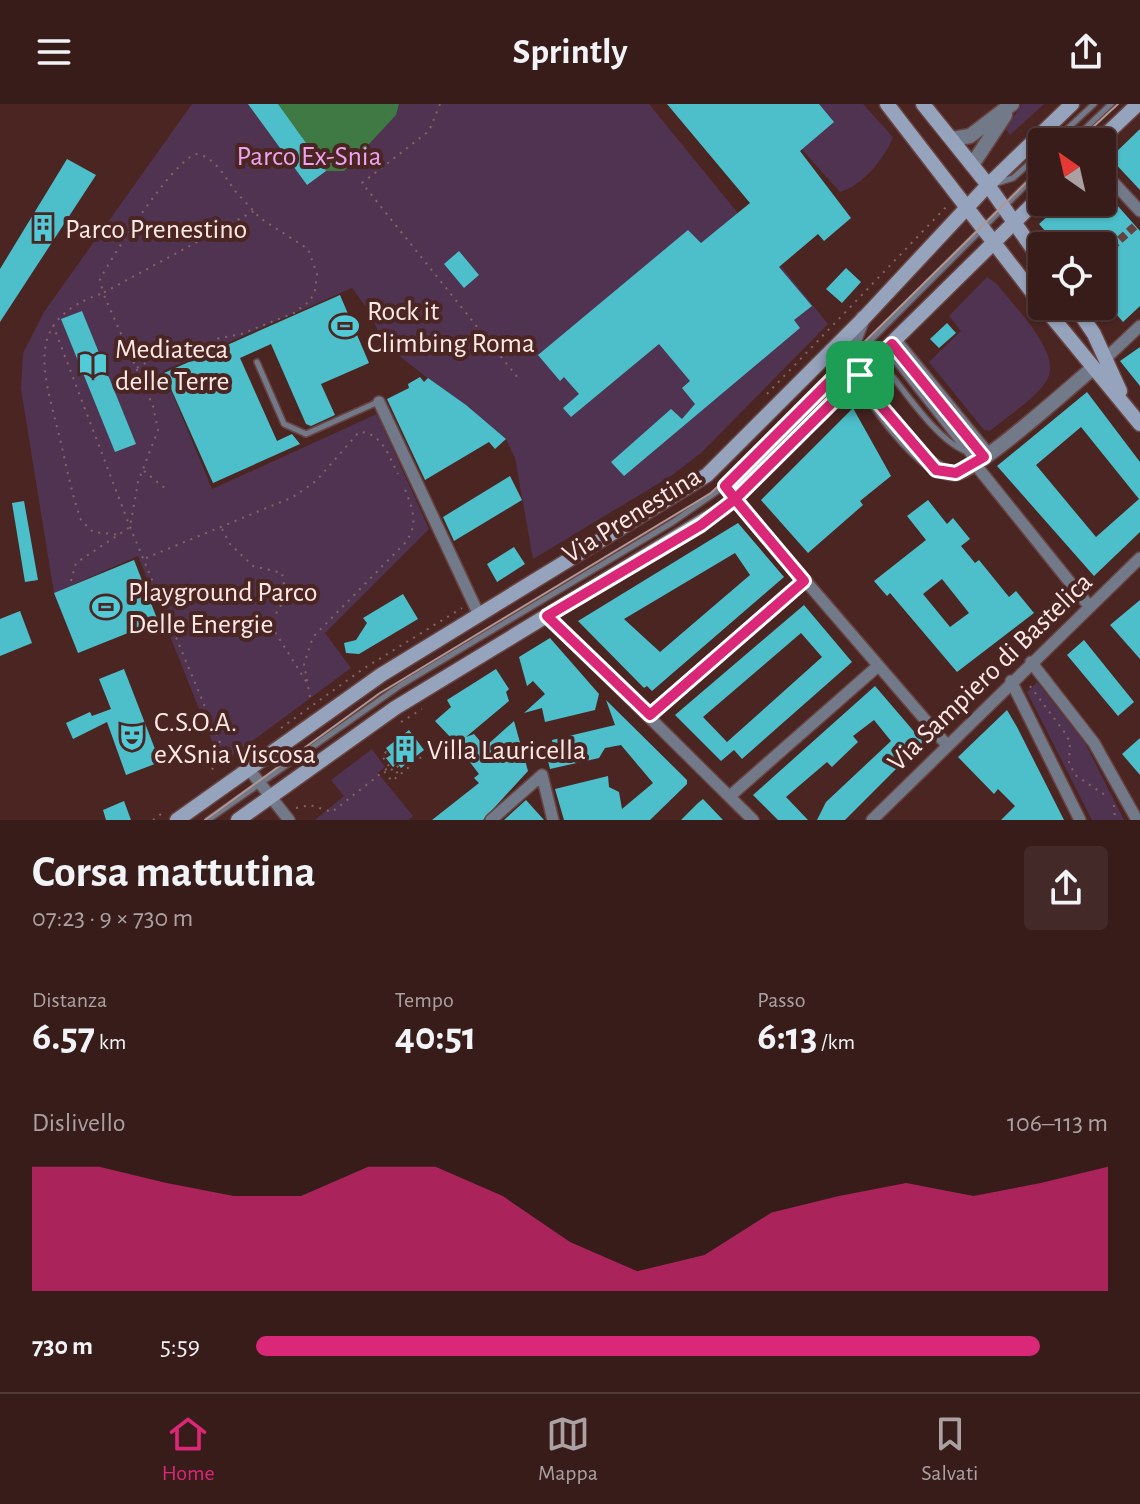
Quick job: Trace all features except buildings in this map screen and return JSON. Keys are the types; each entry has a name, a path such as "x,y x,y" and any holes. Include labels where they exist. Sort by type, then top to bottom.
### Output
{"main road":[{"path":"887,104 1028,286"},
{"path":"923,104 988,185 1028,242"},
{"path":"966,207 1072,104"},
{"path":"1113,128 1138,104"},
{"name":"Via Prenestina","path":"171,816 248,768 369,683 707,475 864,318 966,207"},
{"path":"1014,222 1028,208"},
{"name":"Via Prenestina","path":"238,820 395,708 701,525 735,499 1014,222"},
{"path":"1057,320 1099,363"},
{"path":"1081,320 1099,363 1140,424"}],"street":[{"path":"952,139 970,136 1010,108"},
{"path":"972,165 1010,108"},
{"path":"1116,185 1140,211"},
{"path":"864,318 854,340 853,358 860,375 903,436 936,470 956,473 983,458 1140,326"},
{"path":"379,402 479,615"},
{"path":"983,458 1089,606"},
{"path":"735,499 946,744"},
{"name":"Via Sampiero di Bastelica","path":"872,820 946,744 1140,558"},
{"path":"650,715 804,581"},
{"path":"547,616 753,820"},
{"path":"1031,662 1094,743 1137,820"},
{"path":"730,796 878,666"},
{"path":"1011,681 1080,820"},
{"path":"248,768 289,820"},
{"path":"491,820 542,775 553,820"}],"lane":[{"path":"1068,128 1094,104"},
{"path":"1086,128 1111,104"},
{"path":"988,185 1013,178 1028,165"},
{"name":"Via Prenestina","path":"208,820 401,685 673,522 725,486 1028,182"},
{"path":"888,348 966,451"},
{"path":"888,348 937,430 953,446 983,458"},
{"path":"888,348 983,458"},
{"path":"257,362 284,424 306,434 379,402"},
{"path":"725,486 735,499"}],"path":[{"path":"440,104 429,131 362,183 518,378"},
{"path":"71,581 71,572 80,560 130,527 143,470 158,424 100,283 169,176 187,157 196,154 207,157 254,211 308,249 317,274 310,301 294,313 241,334 215,339 194,358 185,361 166,350 137,368"},
{"path":"762,400 944,209"},
{"path":"122,535 90,531 78,512 43,374 43,357 53,323 76,303 103,293 254,211"},
{"path":"53,323 130,527 146,558 228,762"},
{"path":"146,558 293,497 316,481 355,434 368,432 382,444 413,511 413,530 405,543 313,637 304,659 310,697"},
{"path":"143,470 167,490"},
{"path":"221,528 230,544 253,566 282,573 286,596 274,612 270,626 308,685"},
{"path":"275,732 363,669 472,601"},
{"path":"1030,686 1070,742 1069,762 1075,775 1110,798 1115,820"},
{"path":"395,725 429,705"},
{"path":"389,756 386,752 382,756 395,774 400,770 396,764"},
{"path":"384,771 392,781 425,754"},
{"path":"293,804 296,808 310,805 332,812 390,767"},
{"path":"213,776 215,771"},
{"path":"153,820 171,816"}],"green space":[{"name":"Parco Ex-Snia","path":"192,104 649,104 828,324 701,453 671,476 533,559 515,458 506,439 398,355 388,356 371,314 352,288 163,371 212,489 377,414 429,529 325,633 351,668 221,764 138,556 54,593 21,389 23,353 44,312"},
{"path":"761,104 863,104 893,137 872,170 856,184 840,192"},
{"path":"1022,104 1044,104 1010,135 1006,129"},
{"path":"987,277 997,284 1034,330 1048,357 1050,369 1047,380 1036,394 990,431 984,430 929,362 961,331 949,316"},
{"path":"1037,682 1085,743 1124,820 1092,820 1027,692"},
{"path":"372,749 385,767 378,773 413,816 409,820 315,820 344,796 331,780"}],"shaded area":[{"path":"270,104 399,104 396,115 344,171 321,171"}],"tunnel":[{"path":"1116,243 1136,225"}],"tram line":[{"path":"1092,128 1118,104"},
{"path":"205,820 380,693 711,493 1028,181"}],"place":[{"name":"Parco Prenestino","path":"43,228"},
{"name":"Rock it Climbing Roma","path":"345,326"},
{"name":"Mediateca delle Terre","path":"93,364"},
{"name":"Playground Parco Delle Energie","path":"106,607"},
{"name":"C.S.O.A. eXSnia Viscosa","path":"132,737"},
{"name":"Villa Lauricella","path":"405,749"}],"route":[{"path":"860,375 735,499 804,581 650,715 547,616 719,513 735,499 725,486 853,358 857,369 860,375 863,382 870,393 918,454 936,470 956,473 984,457 892,344 860,375"}]}
